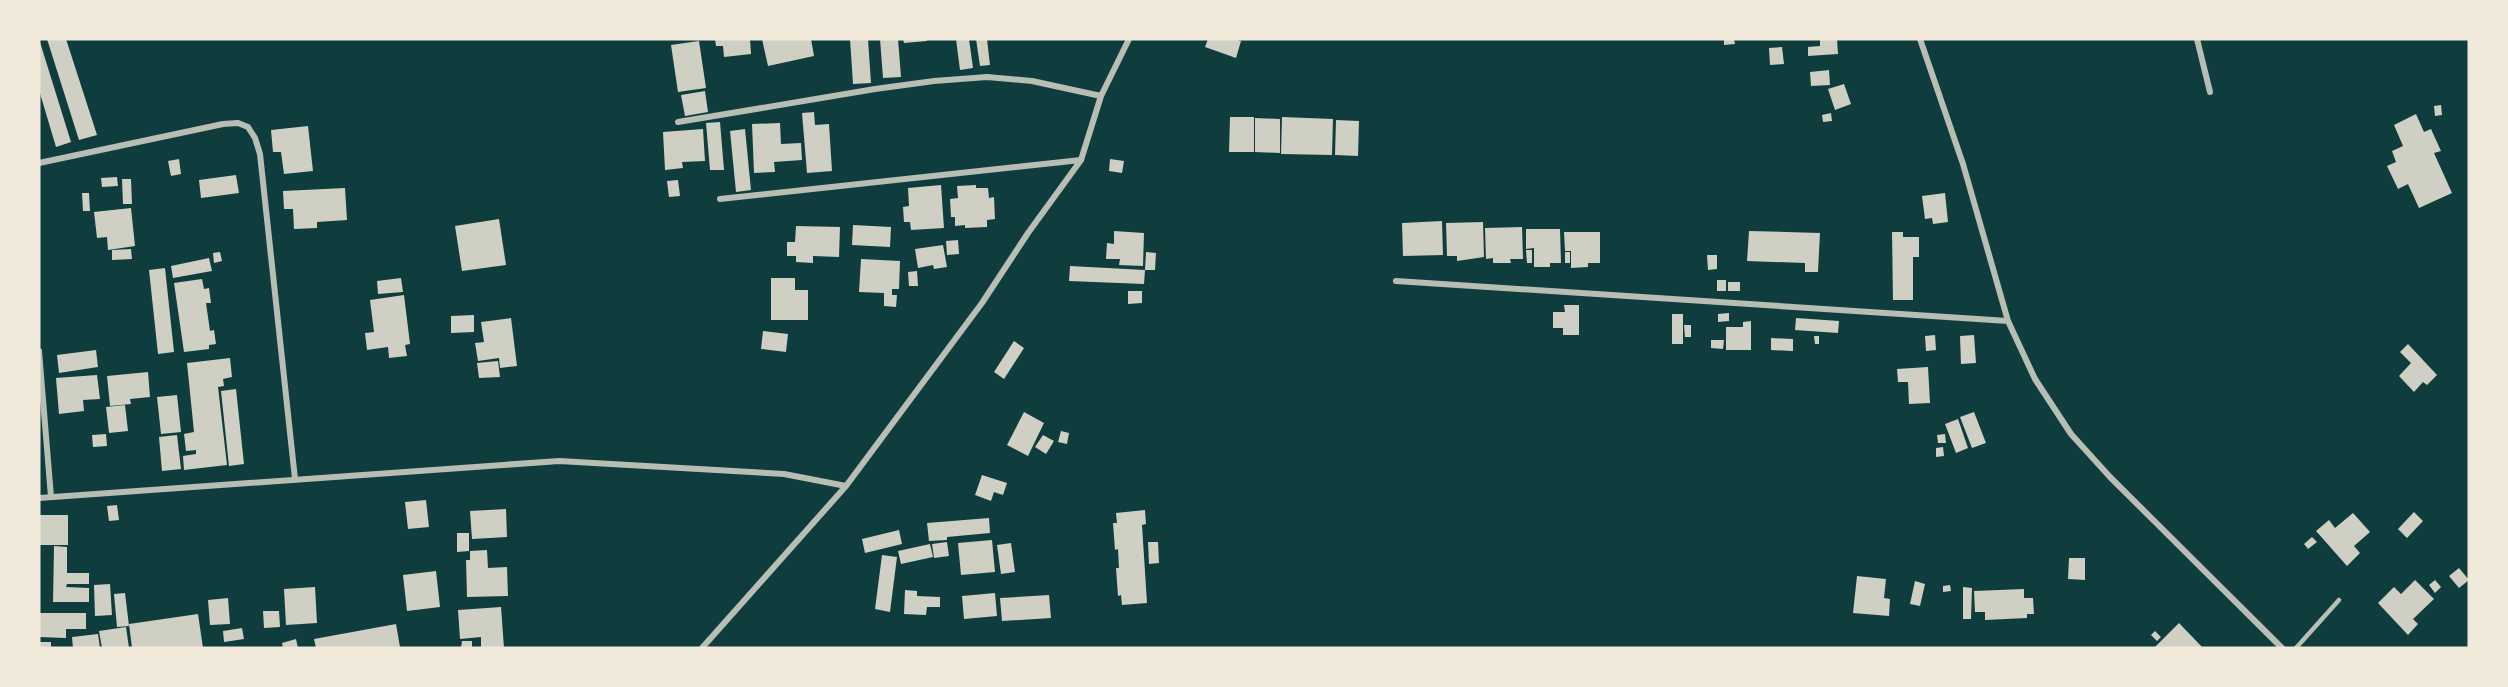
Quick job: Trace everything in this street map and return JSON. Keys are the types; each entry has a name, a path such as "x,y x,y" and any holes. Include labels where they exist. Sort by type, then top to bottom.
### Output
{"street":[{"path":"702,648 846,486 982,303 1028,233 1081,160 1101,96 1129,39"},
{"path":"1920,39 1964,164 2008,321 2035,379 2071,434 2110,477 2282,648"},
{"path":"2197,39 2210,92"},
{"path":"678,122 875,89 987,77 1032,81 1101,96"},
{"path":"39,163 223,124 238,123 248,127 255,138 260,154 295,479"},
{"path":"720,200 1081,160"},
{"path":"1396,281 2008,321"},
{"path":"39,351 51,497"},
{"path":"39,498 559,461 784,474 846,486"}],"lane":[{"path":"2296,648 2339,600"}],"building":[{"path":"39,39 71,142 56,147 39,90"},
{"path":"47,39 66,39 97,135 79,140"},
{"path":"715,39 750,39 751,54 724,57 723,46 716,46"},
{"path":"762,39 811,39 814,56 768,66"},
{"path":"850,39 868,39 871,83 853,84"},
{"path":"880,39 898,39 901,77 883,78"},
{"path":"903,39 927,39 927,41 904,43"},
{"path":"956,39 969,39 973,68 960,70"},
{"path":"976,39 987,39 990,65 980,66"},
{"path":"1208,39 1241,41 1236,58 1205,47"},
{"path":"1724,39 1734,39 1735,44 1724,45"},
{"path":"1820,39 1837,39 1838,54 1808,56 1808,47 1820,46"},
{"path":"699,41 706,88 678,92 671,45"},
{"path":"1782,47 1784,64 1770,65 1769,48"},
{"path":"1829,70 1830,85 1811,86 1810,72"},
{"path":"1844,84 1851,104 1835,110 1828,89"},
{"path":"705,91 708,112 685,116 681,95"},
{"path":"2441,105 2442,115 2435,116 2434,106"},
{"path":"814,112 815,125 829,124 832,171 807,173 802,113"},
{"path":"1831,113 1832,121 1823,122 1822,115"},
{"path":"2416,114 2424,132 2431,129 2441,151 2434,153 2452,193 2419,208 2408,184 2398,189 2387,166 2396,162 2392,151 2403,146 2394,125"},
{"path":"1230,117 1254,117 1254,152 1229,152"},
{"path":"1282,117 1333,119 1332,155 1281,154"},
{"path":"1255,118 1280,119 1280,153 1255,152"},
{"path":"1336,120 1359,121 1358,156 1335,155"},
{"path":"720,122 724,170 710,170 706,123"},
{"path":"780,123 781,144 801,143 802,160 774,162 775,172 754,173 752,124"},
{"path":"308,126 313,171 284,174 281,152 273,152 271,130"},
{"path":"703,129 705,161 682,162 683,168 665,170 663,132"},
{"path":"745,129 751,190 736,192 730,131"},
{"path":"179,159 181,174 171,176 168,161"},
{"path":"1110,159 1124,161 1122,173 1109,171"},
{"path":"236,175 239,193 201,198 199,180"},
{"path":"117,177 118,186 102,187 101,178"},
{"path":"122,179 131,179 132,204 123,204"},
{"path":"678,180 680,196 669,197 667,181"},
{"path":"941,185 944,228 911,230 910,222 904,222 903,207 909,206 908,188"},
{"path":"976,185 976,188 988,188 989,198 994,197 995,219 987,220 987,227 955,226 955,217 951,217 950,199 958,198 957,186"},
{"path":"345,188 347,220 317,222 317,228 294,229 293,209 284,209 283,191"},
{"path":"82,193 89,193 90,211 83,211"},
{"path":"1945,193 1948,222 1933,224 1932,218 1925,219 1922,196"},
{"path":"131,208 135,246 108,250 107,237 97,238 94,212"},
{"path":"499,219 506,265 462,271 455,226"},
{"path":"1442,221 1443,255 1403,256 1402,223"},
{"path":"1483,222 1484,257 1457,261 1457,256 1447,256 1446,223"},
{"path":"853,225 891,227 890,247 852,245"},
{"path":"796,226 840,227 839,257 813,256 813,263 796,262 796,256 787,256 787,242 795,242"},
{"path":"1522,227 1523,259 1510,259 1511,263 1493,263 1493,258 1486,259 1485,228"},
{"path":"1526,229 1560,229 1561,263 1550,263 1550,267 1534,267 1534,248 1526,249"},
{"path":"1114,231 1144,233 1143,266 1119,265 1120,259 1106,259 1107,243 1114,244"},
{"path":"1749,231 1820,233 1818,272 1805,272 1805,263 1747,261"},
{"path":"1564,232 1600,232 1600,263 1588,263 1588,267 1571,268 1571,251 1565,251"},
{"path":"1892,232 1903,232 1903,237 1919,237 1919,257 1913,257 1913,300 1893,300"},
{"path":"958,240 959,254 947,255 946,241"},
{"path":"943,245 947,267 934,269 933,265 918,268 915,249"},
{"path":"131,249 132,259 112,260 112,250"},
{"path":"1526,250 1532,250 1532,263 1527,263"},
{"path":"220,252 222,261 214,263 213,253"},
{"path":"1146,252 1156,253 1155,270 1145,270"},
{"path":"1565,252 1570,252 1570,263 1565,263"},
{"path":"1707,255 1717,255 1717,269 1708,270"},
{"path":"209,258 212,271 173,278 171,266"},
{"path":"861,259 900,261 899,289 892,289 892,295 897,295 896,307 884,306 884,293 859,292"},
{"path":"1070,266 1145,270 1144,284 1069,281"},
{"path":"165,268 174,352 158,354 149,270"},
{"path":"917,271 918,286 909,286 908,272"},
{"path":"401,278 403,292 378,294 377,281"},
{"path":"771,278 795,278 795,290 808,290 808,320 771,320"},
{"path":"202,279 204,289 209,288 211,303 206,303 210,331 214,330 216,344 209,345 209,349 184,352 174,283"},
{"path":"1717,280 1726,280 1726,291 1717,291"},
{"path":"1728,282 1740,282 1740,291 1728,291"},
{"path":"1128,291 1142,291 1142,303 1128,304"},
{"path":"404,295 410,344 405,345 407,356 389,358 388,347 367,350 365,333 374,332 370,300"},
{"path":"1564,305 1579,305 1579,335 1563,335 1563,328 1553,328 1553,312 1565,312"},
{"path":"1729,313 1729,321 1718,322 1718,314"},
{"path":"1672,314 1683,314 1683,344 1672,344"},
{"path":"474,315 474,332 451,333 451,316"},
{"path":"511,318 517,366 500,368 499,358 478,361 475,343 484,342 481,322"},
{"path":"1796,318 1839,321 1838,333 1795,330"},
{"path":"1751,321 1751,350 1726,350 1726,327 1743,327 1743,322"},
{"path":"1684,325 1691,325 1691,337 1685,337"},
{"path":"763,331 788,334 786,352 761,349"},
{"path":"1935,335 1936,350 1926,351 1925,336"},
{"path":"1974,335 1976,363 1961,364 1960,336"},
{"path":"1814,336 1819,336 1819,344 1815,344"},
{"path":"1771,338 1793,339 1793,351 1771,350"},
{"path":"1711,340 1724,340 1723,349 1711,348"},
{"path":"1014,341 1024,348 1004,379 994,372"},
{"path":"2408,344 2437,375 2427,385 2423,382 2414,392 2399,376 2411,363 2400,352"},
{"path":"96,350 98,367 59,373 57,355"},
{"path":"230,358 232,377 223,379 224,386 218,387 227,465 184,470 183,456 196,454 196,450 186,451 184,434 194,432 187,363"},
{"path":"498,361 500,377 479,378 477,363"},
{"path":"1928,367 1930,403 1909,404 1908,382 1898,382 1897,369"},
{"path":"148,372 150,397 130,399 131,404 110,406 107,376"},
{"path":"97,375 100,399 83,400 84,411 59,414 56,378"},
{"path":"236,389 244,464 229,466 221,391"},
{"path":"177,395 181,432 161,434 157,397"},
{"path":"125,405 128,431 109,433 106,407"},
{"path":"1024,412 1044,423 1028,456 1007,445"},
{"path":"1974,412 1986,443 1972,448 1960,417"},
{"path":"1958,419 1968,448 1956,453 1945,424"},
{"path":"1061,431 1069,433 1067,444 1058,442"},
{"path":"106,434 107,446 93,447 92,435"},
{"path":"1945,434 1946,443 1938,443 1937,435"},
{"path":"177,435 181,469 162,471 159,437"},
{"path":"1043,435 1054,441 1046,454 1035,447"},
{"path":"1943,447 1944,456 1936,457 1936,448"},
{"path":"982,475 1007,483 1003,495 994,492 991,501 975,495"},
{"path":"426,500 429,527 408,529 405,502"},
{"path":"117,505 119,520 109,521 107,506"},
{"path":"506,509 507,537 472,539 470,511"},
{"path":"1145,510 1146,524 1142,525 1147,603 1122,605 1121,595 1118,596 1116,568 1119,568 1118,549 1115,550 1113,523 1117,523 1116,513"},
{"path":"2414,512 2423,521 2407,538 2398,529"},
{"path":"2353,513 2370,532 2354,546 2360,553 2347,566 2316,531 2329,520 2335,528"},
{"path":"39,515 68,515 68,545 39,545"},
{"path":"989,518 990,533 929,541 927,523"},
{"path":"899,530 902,544 865,553 862,539"},
{"path":"457,533 469,533 469,551 457,552"},
{"path":"2312,537 2317,542 2308,549 2304,544"},
{"path":"992,540 995,572 961,575 958,543"},
{"path":"947,542 949,556 934,558 932,544"},
{"path":"1148,542 1158,542 1159,563 1149,564"},
{"path":"1011,543 1015,572 1001,574 997,545"},
{"path":"930,544 933,557 901,564 898,551"},
{"path":"54,546 67,547 67,573 89,573 89,584 67,584 66,587 89,588 89,602 53,602"},
{"path":"487,550 488,568 507,567 508,596 467,597 466,560 470,560 470,551"},
{"path":"882,555 897,557 890,612 875,609"},
{"path":"2069,558 2085,558 2085,580 2068,579"},
{"path":"2459,568 2469,580 2459,588 2449,576"},
{"path":"436,571 440,607 407,611 403,575"},
{"path":"1857,576 1886,579 1884,598 1890,599 1889,616 1853,613"},
{"path":"2415,580 2434,599 2413,619 2418,624 2408,635 2378,603 2394,587 2401,594"},
{"path":"2435,580 2441,587 2435,593 2429,585"},
{"path":"1915,581 1925,584 1920,606 1910,604"},
{"path":"110,584 112,615 95,616 94,585"},
{"path":"1950,585 1951,591 1943,592 1943,586"},
{"path":"315,587 317,623 286,625 284,589"},
{"path":"1963,587 1972,588 1971,619 1963,619"},
{"path":"2024,589 2024,598 2033,598 2034,614 2027,614 2027,618 1985,620 1985,612 1975,612 1974,591"},
{"path":"905,590 917,591 917,596 940,597 940,607 927,607 926,615 904,614"},
{"path":"125,593 129,626 117,627 114,594"},
{"path":"995,593 997,616 964,619 962,596"},
{"path":"1049,595 1051,618 1002,621 1000,598"},
{"path":"228,598 230,624 210,625 208,600"},
{"path":"501,607 504,648 481,648 481,637 460,639 458,610"},
{"path":"263,611 279,611 280,627 264,628"},
{"path":"39,613 86,613 86,629 66,629 66,638 39,637"},
{"path":"198,614 203,648 132,648 129,624"},
{"path":"2179,623 2203,648 2154,648"},
{"path":"396,624 400,647 316,648 314,639"},
{"path":"126,627 129,648 102,648 99,631"},
{"path":"242,628 244,639 224,642 223,631"},
{"path":"2155,631 2161,637 2157,641 2151,635"},
{"path":"98,634 100,648 73,648 72,637"},
{"path":"296,639 298,648 283,648 282,643"},
{"path":"462,641 472,641 472,648 461,648"},
{"path":"39,642 51,642 51,648 39,648"}]}
